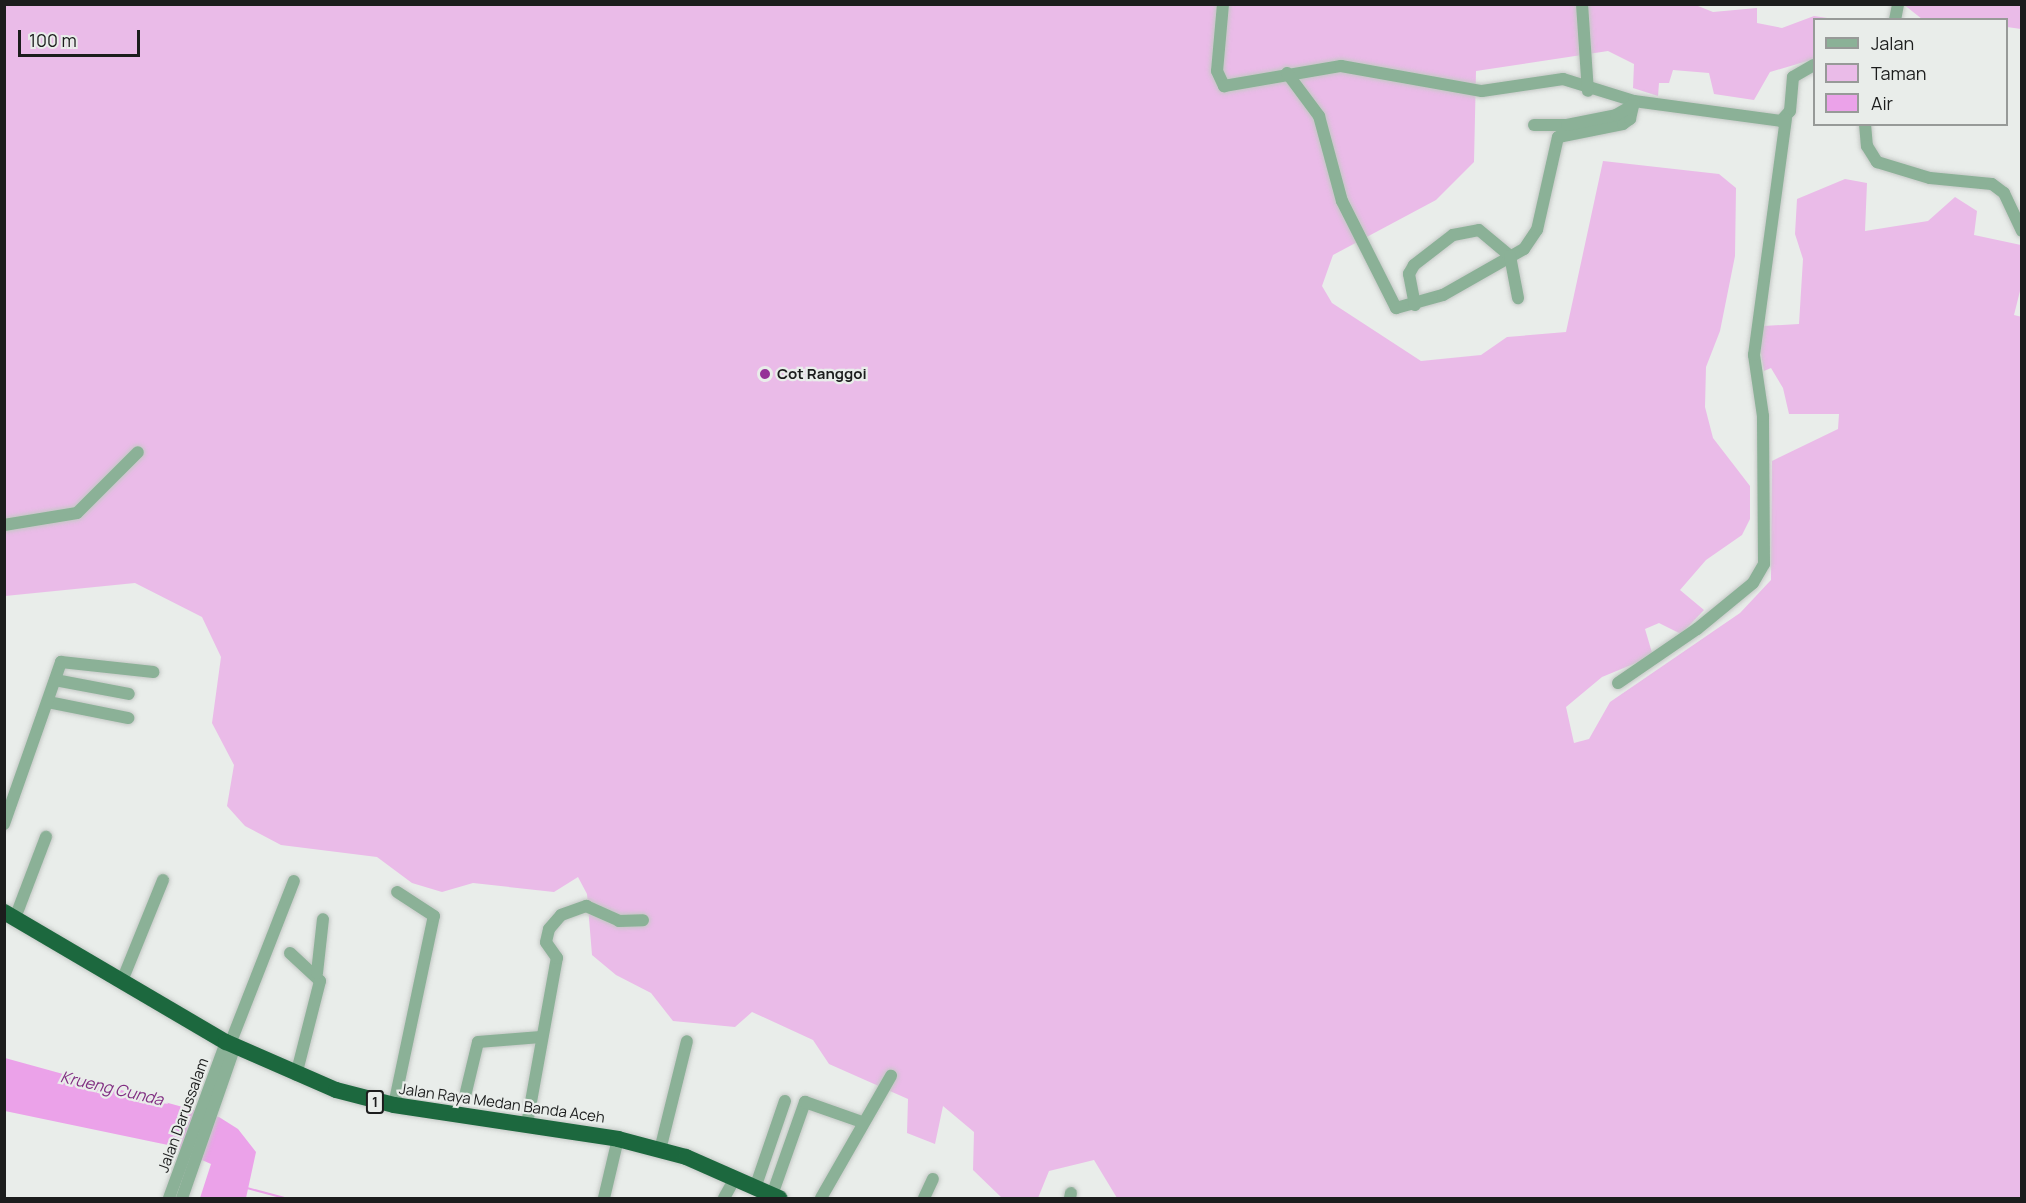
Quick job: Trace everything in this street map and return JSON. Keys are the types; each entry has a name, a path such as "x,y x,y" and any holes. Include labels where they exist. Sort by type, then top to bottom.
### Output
{"highway":[{"name":"Jalan Raya Medan Banda Aceh","path":"10,915 230,1044 296,1075 394,1106 618,1139 660,1150 735,1178 776,1197"}],"street":[{"path":"1223,4 1220,81 1231,86 1287,73 1341,66 1482,91 1563,79 1588,91 1634,103 1786,119"},
{"path":"1582,4 1588,91"},
{"path":"1618,683 1697,628 1753,583 1764,564 1763,416 1754,355 1793,76 1813,66"},
{"path":"1287,73 1319,116 1342,201 1393,307 1415,305 1524,249 1537,230 1558,136 1623,124 1634,103"},
{"path":"1534,125 1567,125 1616,115 1634,103"},
{"path":"1865,126 1867,146 1877,162 1930,178 1992,184 2004,193 2022,231"},
{"path":"1415,305 1409,274 1414,264 1453,236 1487,231 1510,256 1518,298"},
{"path":"4,525 77,513 138,452"},
{"path":"4,824 61,662 68,659 153,672"},
{"path":"55,680 129,694"},
{"path":"48,702 128,718"},
{"path":"10,915 46,837"},
{"path":"122,981 163,880"},
{"name":"Jalan Darussalam","path":"169,1198 294,881"},
{"path":"394,1106 434,916 397,892"},
{"path":"527,1124 541,1037 558,958 546,942 554,922 586,906 619,921 643,920"},
{"path":"296,1075 320,989 317,973 323,919"},
{"path":"290,953 317,973"},
{"path":"466,1092 478,1042 541,1037"},
{"path":"660,1150 687,1041"},
{"path":"821,1198 862,1122 891,1076"},
{"path":"755,1188 785,1101"},
{"path":"776,1197 806,1102 862,1122"},
{"path":"604,1198 618,1139"},
{"name":"Jalan Darussalam","path":"182,1198 187,1157"},
{"path":"724,1198 735,1178"},
{"path":"924,1198 933,1179"}],"green space":[{"path":"1693,4 1713,12 1757,8 1757,23 1782,28 1814,16 1827,18 1813,18 1813,59 1770,72 1754,100 1714,94 1709,73 1673,70 1669,83 1659,83 1658,96 1633,88 1634,64 1608,51 1476,71 1474,162 1436,200 1333,255 1322,286 1332,303 1421,361 1481,355 1507,337 1566,332 1603,161 1719,174 1736,188 1735,256 1720,331 1706,367 1705,407 1713,438 1750,486 1750,519 1742,535 1706,560 1680,590 1704,610 1681,634 1659,623 1645,629 1653,656 1602,677 1566,707 1574,743 1589,739 1610,702 1740,613 1771,580 1772,461 1838,429 1839,414 1789,414 1783,388 1771,368 1764,371 1760,348 1763,326 1799,324 1803,259 1795,234 1797,199 1845,179 1867,183 1865,231 1928,221 1955,197 1977,211 1974,235 2021,245 2021,287 2014,315 2022,317 2021,1198 1117,1198 1094,1160 1049,1171 1038,1198 1002,1198 973,1170 974,1132 943,1106 935,1144 907,1133 908,1099 829,1064 813,1040 752,1012 735,1027 673,1021 651,993 616,975 592,955 587,894 578,877 554,892 473,883 442,892 412,883 377,857 281,845 245,826 227,806 234,765 212,723 221,657 202,617 135,583 5,596 4,5"},
{"path":"1903,4 2021,5 2021,29 2008,27 2008,18 1921,18"}],"water":[{"name":"Krueng Cunda","path":"5,1058 219,1117 238,1129 256,1152 246,1198 200,1198 211,1164 168,1145 5,1111"}],"waterway":[{"path":"247,1188 284,1198"}],"place":[{"name":"Cot Ranggoi","path":"765,374"}]}
